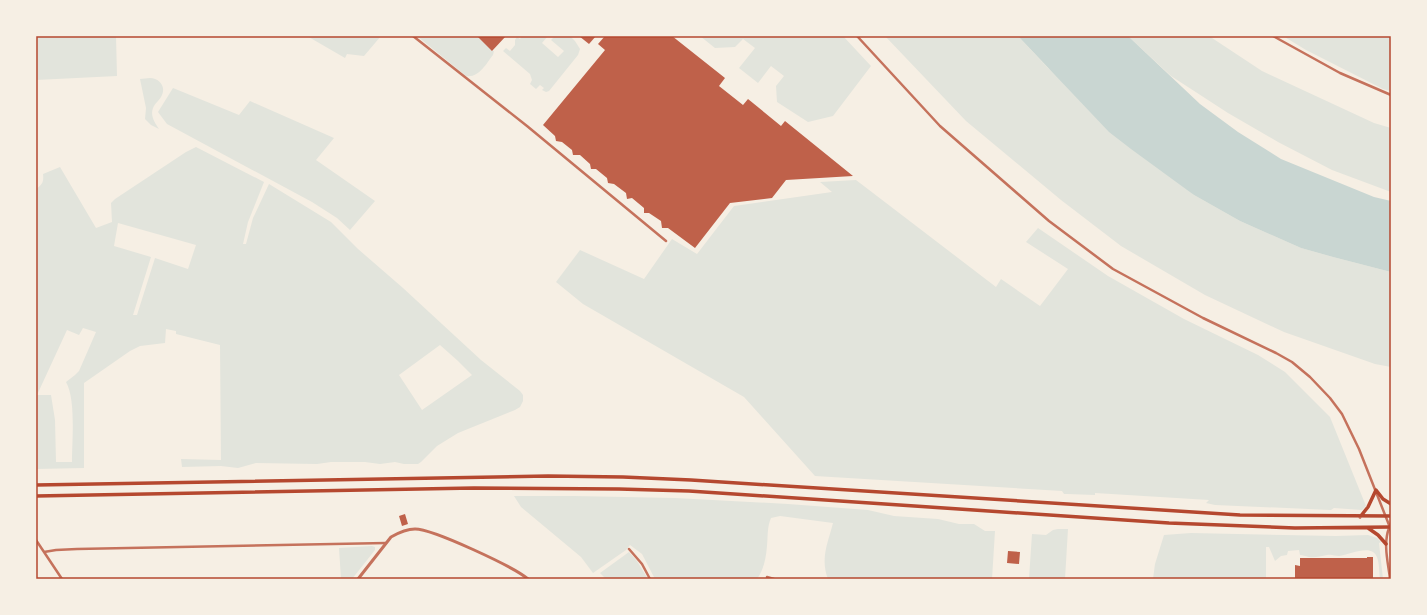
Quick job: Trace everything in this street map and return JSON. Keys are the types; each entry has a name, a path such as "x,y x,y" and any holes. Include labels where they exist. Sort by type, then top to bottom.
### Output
{"main road":[{"path":"36,485 472,477 623,477 1240,515 1360,517 1391,516"},
{"path":"36,496 481,488 619,489 713,493 1176,524 1295,528 1390,528"},
{"path":"1360,517 1368,507 1376,490 1391,504"},
{"path":"1366,528 1378,535 1386,544"}],"street":[{"path":"413,36 527,126 666,241"},
{"path":"857,36 940,126 1048,221 1113,269 1203,318 1276,353 1292,362 1310,377 1330,398 1342,414 1359,449 1376,490 1390,528 1386,536 1390,579"},
{"path":"1273,36 1340,74 1391,95"},
{"path":"358,579 392,537 405,531 415,529 445,537 520,573 528,579"},
{"path":"36,540 62,579"},
{"path":"44,552 77,549 386,543"},
{"path":"629,549 642,564 650,579"},
{"path":"767,577 774,579"}],"shaded area":[{"path":"36,36 116,36 117,76 36,80"},
{"path":"307,36 381,36 364,56 347,54 345,58"},
{"path":"417,36 477,36 492,51 494,51 493,55 485,66 478,73 471,76 466,76"},
{"path":"522,36 548,36 542,43 558,57 564,51 551,40 555,36 570,36 580,49 578,55 549,91 546,92 542,90 544,88 540,85 536,89 530,84 532,80 530,74 503,51 506,48 510,51 515,45 515,40 517,37 520,39"},
{"path":"700,36 843,36 871,66 833,116 808,122 777,102 776,86 784,76 771,66 758,83 739,68 755,48 743,39 735,47 715,48"},
{"path":"885,36 1018,36 1048,68 1194,195 1240,221 1301,248 1391,272 1391,367 1375,364 1284,332 1205,295 1121,246 1061,200 966,121"},
{"path":"1018,36 1128,36 1200,104 1238,132 1281,159 1374,197 1391,201 1391,272 1301,248 1240,221 1194,195 1109,132"},
{"path":"1128,36 1209,36 1262,71 1374,123 1391,128 1391,192 1332,170 1278,142 1228,113 1171,76"},
{"path":"1283,36 1391,36 1391,91 1383,89 1306,50"},
{"path":"150,78 159,81 163,89 162,95 152,111 153,119 159,129 151,125 145,119 146,108 140,79"},
{"path":"173,88 239,115 250,101 334,138 316,160 375,201 350,230 337,218 312,202 167,124 158,112"},
{"path":"196,147 264,182 248,222 243,244 246,244 253,218 269,184 331,222 358,249 481,360 520,391 523,395 523,401 520,407 458,433 437,446 418,464 404,464 395,462 380,464 365,462 331,462 317,464 256,463 238,468 221,466 182,467 181,459 221,460 220,345 176,334 176,331 166,329 165,343 140,346 130,351 84,383 84,468 36,469 36,189 42,183 43,174 60,167 96,228 112,222 111,203 115,199","holes":["118,223 196,245 188,269 155,258 137,315 133,315 151,257 114,246","83,328 96,332 79,371 66,382 69,389 72,409 72,462 56,462 55,420 51,395 37,395 67,330 79,335","440,345 472,375 422,410 399,375"]},
{"path":"856,180 996,287 1001,279 1040,306 1068,269 1026,242 1038,228 1108,276 1184,319 1258,355 1285,372 1330,417 1366,506 1362,510 1334,508 1331,510 1215,505 1206,503 1209,500 1095,493 1095,495 1064,494 1062,491 815,476 744,397 583,304 556,282 580,250 644,279 672,239 697,254 734,206 832,192 820,182"},
{"path":"514,496 675,498 788,504 868,510 894,516 938,519 959,524 974,524 985,531 995,531 992,579 828,579 825,557 833,523 780,516 771,518 768,528 765,559 757,579 655,579 642,554 630,545 626,550 593,573 581,557 521,507"},
{"path":"1068,529 1065,579 1029,579 1032,534 1046,535 1053,530"},
{"path":"1191,533 1336,536 1368,535 1377,538 1381,542 1379,543 1383,579 1380,579 1377,557 1370,551 1366,550 1339,556 1329,555 1309,557 1300,555 1299,550 1288,551 1287,555 1281,556 1275,561 1269,547 1266,547 1266,579 1153,579 1155,564 1164,535"},
{"path":"375,547 375,550 352,579 341,579 339,548"},
{"path":"629,552 637,561 648,579 606,579 600,573"}],"building":[{"path":"477,36 506,36 492,51"},
{"path":"579,36 596,36 589,44"},
{"path":"605,36 672,36 725,78 719,86 743,105 748,99 781,126 785,121 853,176 786,180 772,198 730,203 695,248 668,228 662,228 661,221 649,213 644,213 644,208 632,198 627,199 626,193 614,184 608,183 607,178 596,169 591,169 590,164 580,155 573,155 572,150 562,142 556,141 555,136 543,125 605,50 598,44"},
{"path":"405,514 408,524 402,526 399,516"},
{"path":"1008,551 1020,552 1019,564 1007,563"},
{"path":"1373,557 1373,579 1295,579 1295,565 1300,566 1300,558"}]}
